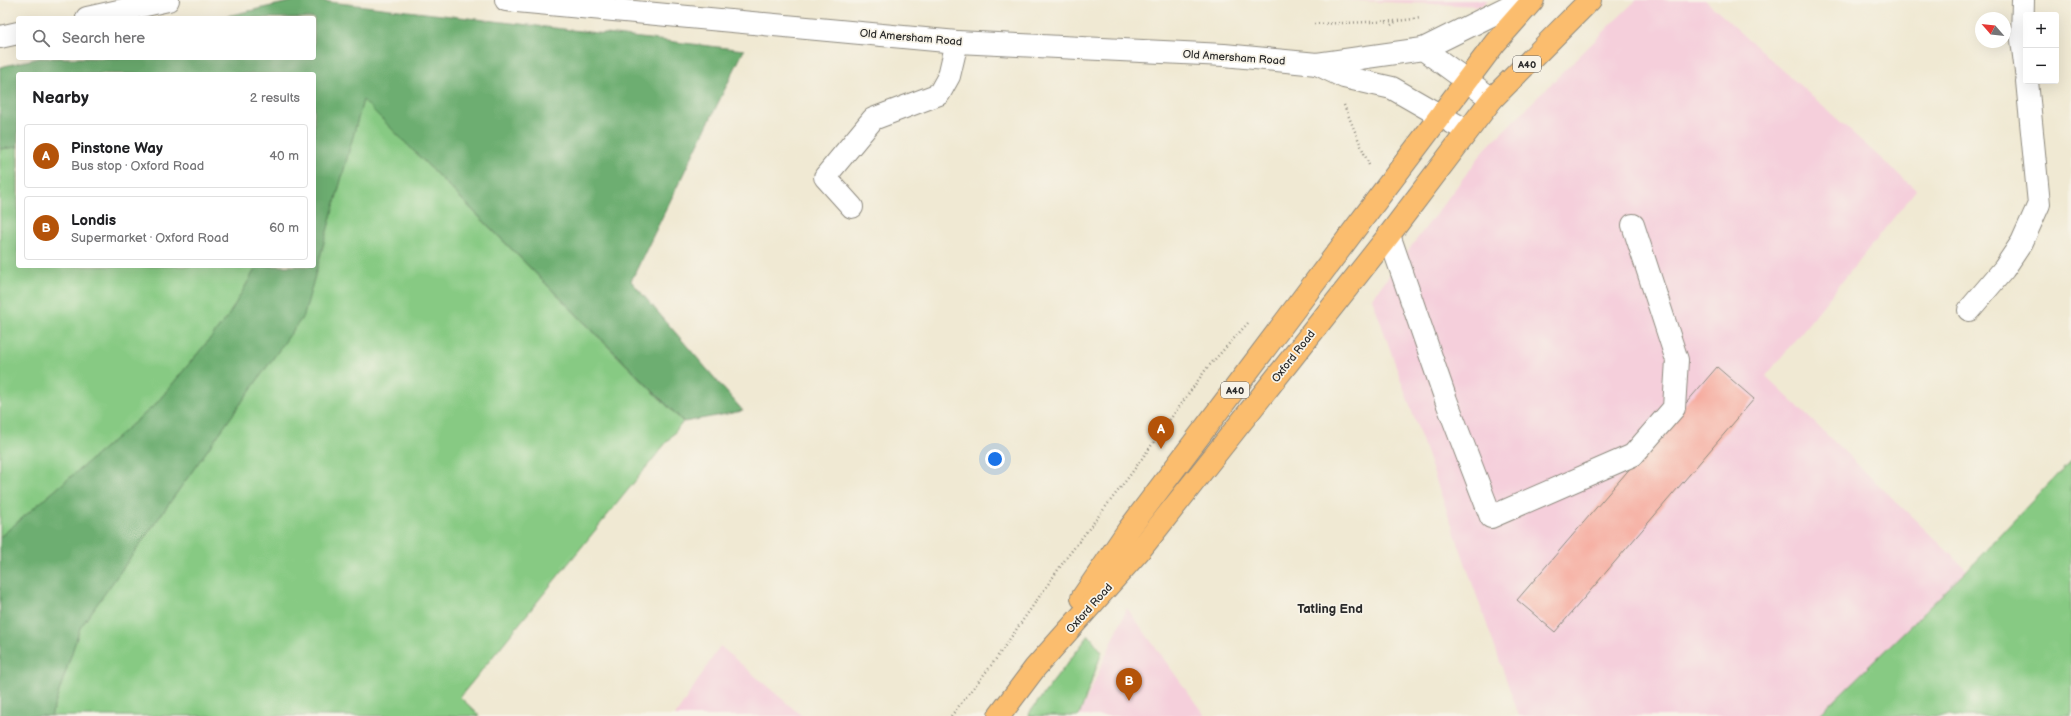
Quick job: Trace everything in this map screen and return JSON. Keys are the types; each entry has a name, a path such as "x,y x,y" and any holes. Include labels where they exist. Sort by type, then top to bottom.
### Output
{"main road":[{"name":"A40","path":"1035,668 1129,529 1495,43 1533,0"},
{"name":"Oxford Road","path":"999,716 1035,668 1140,550 1389,235 1492,99 1590,0"}],"street":[{"path":"96,16 168,0"},
{"name":"Old Amersham Road","path":"506,0 957,42 1224,55 1317,64 1423,49 1522,0"},
{"path":"2023,0 2023,48"},
{"path":"0,37 16,33"},
{"path":"852,206 825,177 873,119 940,94 949,76 957,42"},
{"path":"1423,49 1466,82 1492,99"},
{"name":"Old Amersham Road","path":"1317,64 1344,77 1392,88 1441,114 1467,131"},
{"path":"1969,310 2004,269 2015,253 2040,204 2027,84"},
{"path":"1389,235 1446,400 1491,517 1633,456 1674,408 1677,360 1633,225"}],"path":[{"path":"1314,24 1398,21 1428,17"},
{"path":"1344,77 1341,98 1372,171"},
{"path":"951,716 993,663 1066,557 1131,474 1207,368 1249,322"}],"shaded area":[{"path":"1339,0 1488,0 1481,6"},
{"path":"1636,0 1705,0 1916,190 1766,376 1967,570 1818,716 1519,716 1372,298 1486,148"},
{"path":"1127,608 1205,716 1079,716"},
{"path":"720,646 802,716 675,716"}],"green space":[{"path":"298,0 313,0 744,50 631,281 743,411 684,422 363,100 304,315 80,628 51,716 0,716 0,537 155,405 227,318 256,268 316,268 316,72 16,72 16,147 0,149 0,67 30,60 316,60 316,16 227,16"},
{"path":"363,100 683,422 460,697 480,716 51,716 80,628 304,315"},
{"path":"16,147 16,268 256,268 227,318 155,405 0,537 0,149"},
{"path":"2071,460 2071,716 1818,716 1967,570"},
{"path":"1089,635 1102,652 1079,716 1029,716 1030,712"}],"building":[{"path":"1717,367 1754,399 1555,632 1517,600"}],"place":[{"name":"Pinstone Way","path":"1161,449"},
{"name":"Londis","path":"1129,701"}],"district":[{"name":"Tatling End","path":"1330,608"}]}
